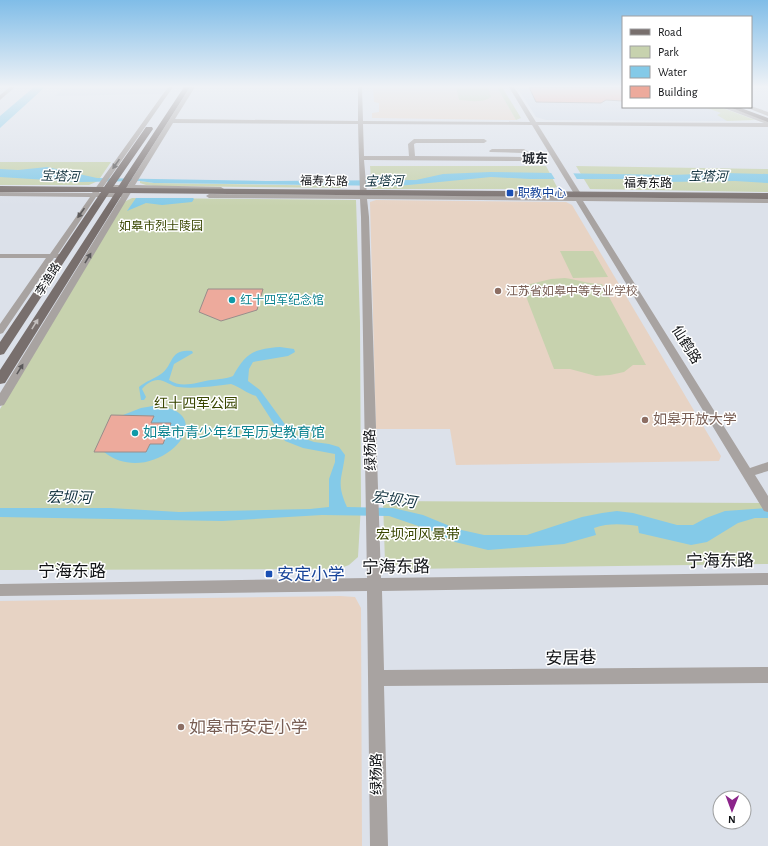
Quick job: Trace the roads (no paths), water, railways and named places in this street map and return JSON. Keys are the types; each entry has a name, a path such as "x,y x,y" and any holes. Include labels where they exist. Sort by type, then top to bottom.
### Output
{"main road":[{"name":"李渔路","path":"0,351 57,256 90,214 105,186 149,126"},
{"name":"李渔路","path":"0,380 106,214 127,186 163,126"},
{"path":"105,186 121,176 127,186"},
{"name":"福寿东路","path":"0,192 127,186 362,193 768,197"},
{"path":"90,214 96,210 104,210 106,211 106,214"}],"street":[{"path":"0,331 57,256 145,126"},
{"path":"0,402 127,186 167,126"},
{"name":"绿杨路","path":"360,126 362,193 365,217 373,513 379,846"},
{"path":"464,126 466,132 484,141 496,159"},
{"name":"仙鹤路","path":"534,126 768,507"},
{"path":"412,159 411,144 414,141 484,141"},
{"path":"361,161 412,159 524,159 529,158 530,155 524,151 492,151"},
{"path":"0,186 105,186"},
{"path":"751,197 768,209"},
{"path":"0,256 57,256"},
{"path":"748,473 768,466"},
{"name":"宁海东路","path":"0,590 768,579"},
{"name":"安居巷","path":"375,678 768,675"}],"water":[{"name":"宝塔河","path":"47,167 97,178 266,181 416,180 443,174 490,172 672,175 725,173 768,174 768,183 735,181 664,182 628,179 530,179 491,177 398,186 154,183 140,181 79,182 0,177 0,169 18,170"},
{"path":"136,198 194,199 192,202 162,205 146,203 127,211"},
{"path":"280,347 294,349 295,352 288,356 253,362 249,369 248,381 260,390 292,434 314,442 339,447 345,455 341,476 341,486 347,507 393,508 423,515 457,529 484,535 527,535 582,517 617,511 633,513 677,525 693,525 706,518 725,511 768,508 768,518 755,518 738,523 707,542 691,545 639,533 638,526 616,524 594,528 596,535 564,544 488,550 455,542 430,530 389,516 322,515 222,521 0,517 0,508 110,508 179,512 310,509 329,507 329,479 335,462 335,454 303,448 285,441 256,396 231,384 184,388 158,380 145,385 142,389 146,397 144,400 141,400 139,387 161,374 179,352 192,351 193,353 174,364 169,380 174,383 184,384 233,376 246,357 263,349"},
{"path":"153,406 175,411 185,420 185,433 176,446 162,456 144,462 124,462 104,452 146,452 150,444 171,423 151,423 153,416 123,415 141,408"}],"place":[{"name":"职教中心","path":"510,193"},
{"name":"江苏省如皋中等专业学校","path":"498,291"},
{"name":"红十四军纪念馆","path":"232,300"},
{"name":"如皋开放大学","path":"645,420"},
{"name":"如皋市青少年红军历史教育馆","path":"135,433"},
{"name":"安定小学","path":"269,574"},
{"name":"如皋市安定小学","path":"181,727"}],"district":[{"name":"城东","path":"535,159"}],"park label":[{"name":"如皋市烈士陵园","path":"161,226"},
{"name":"红十四军公园","path":"196,404"},
{"name":"宏坝河风景带","path":"418,535"}],"water label":[{"name":"宏坝河","path":"69,498"},
{"name":"宏坝河","path":"394,500"}]}
